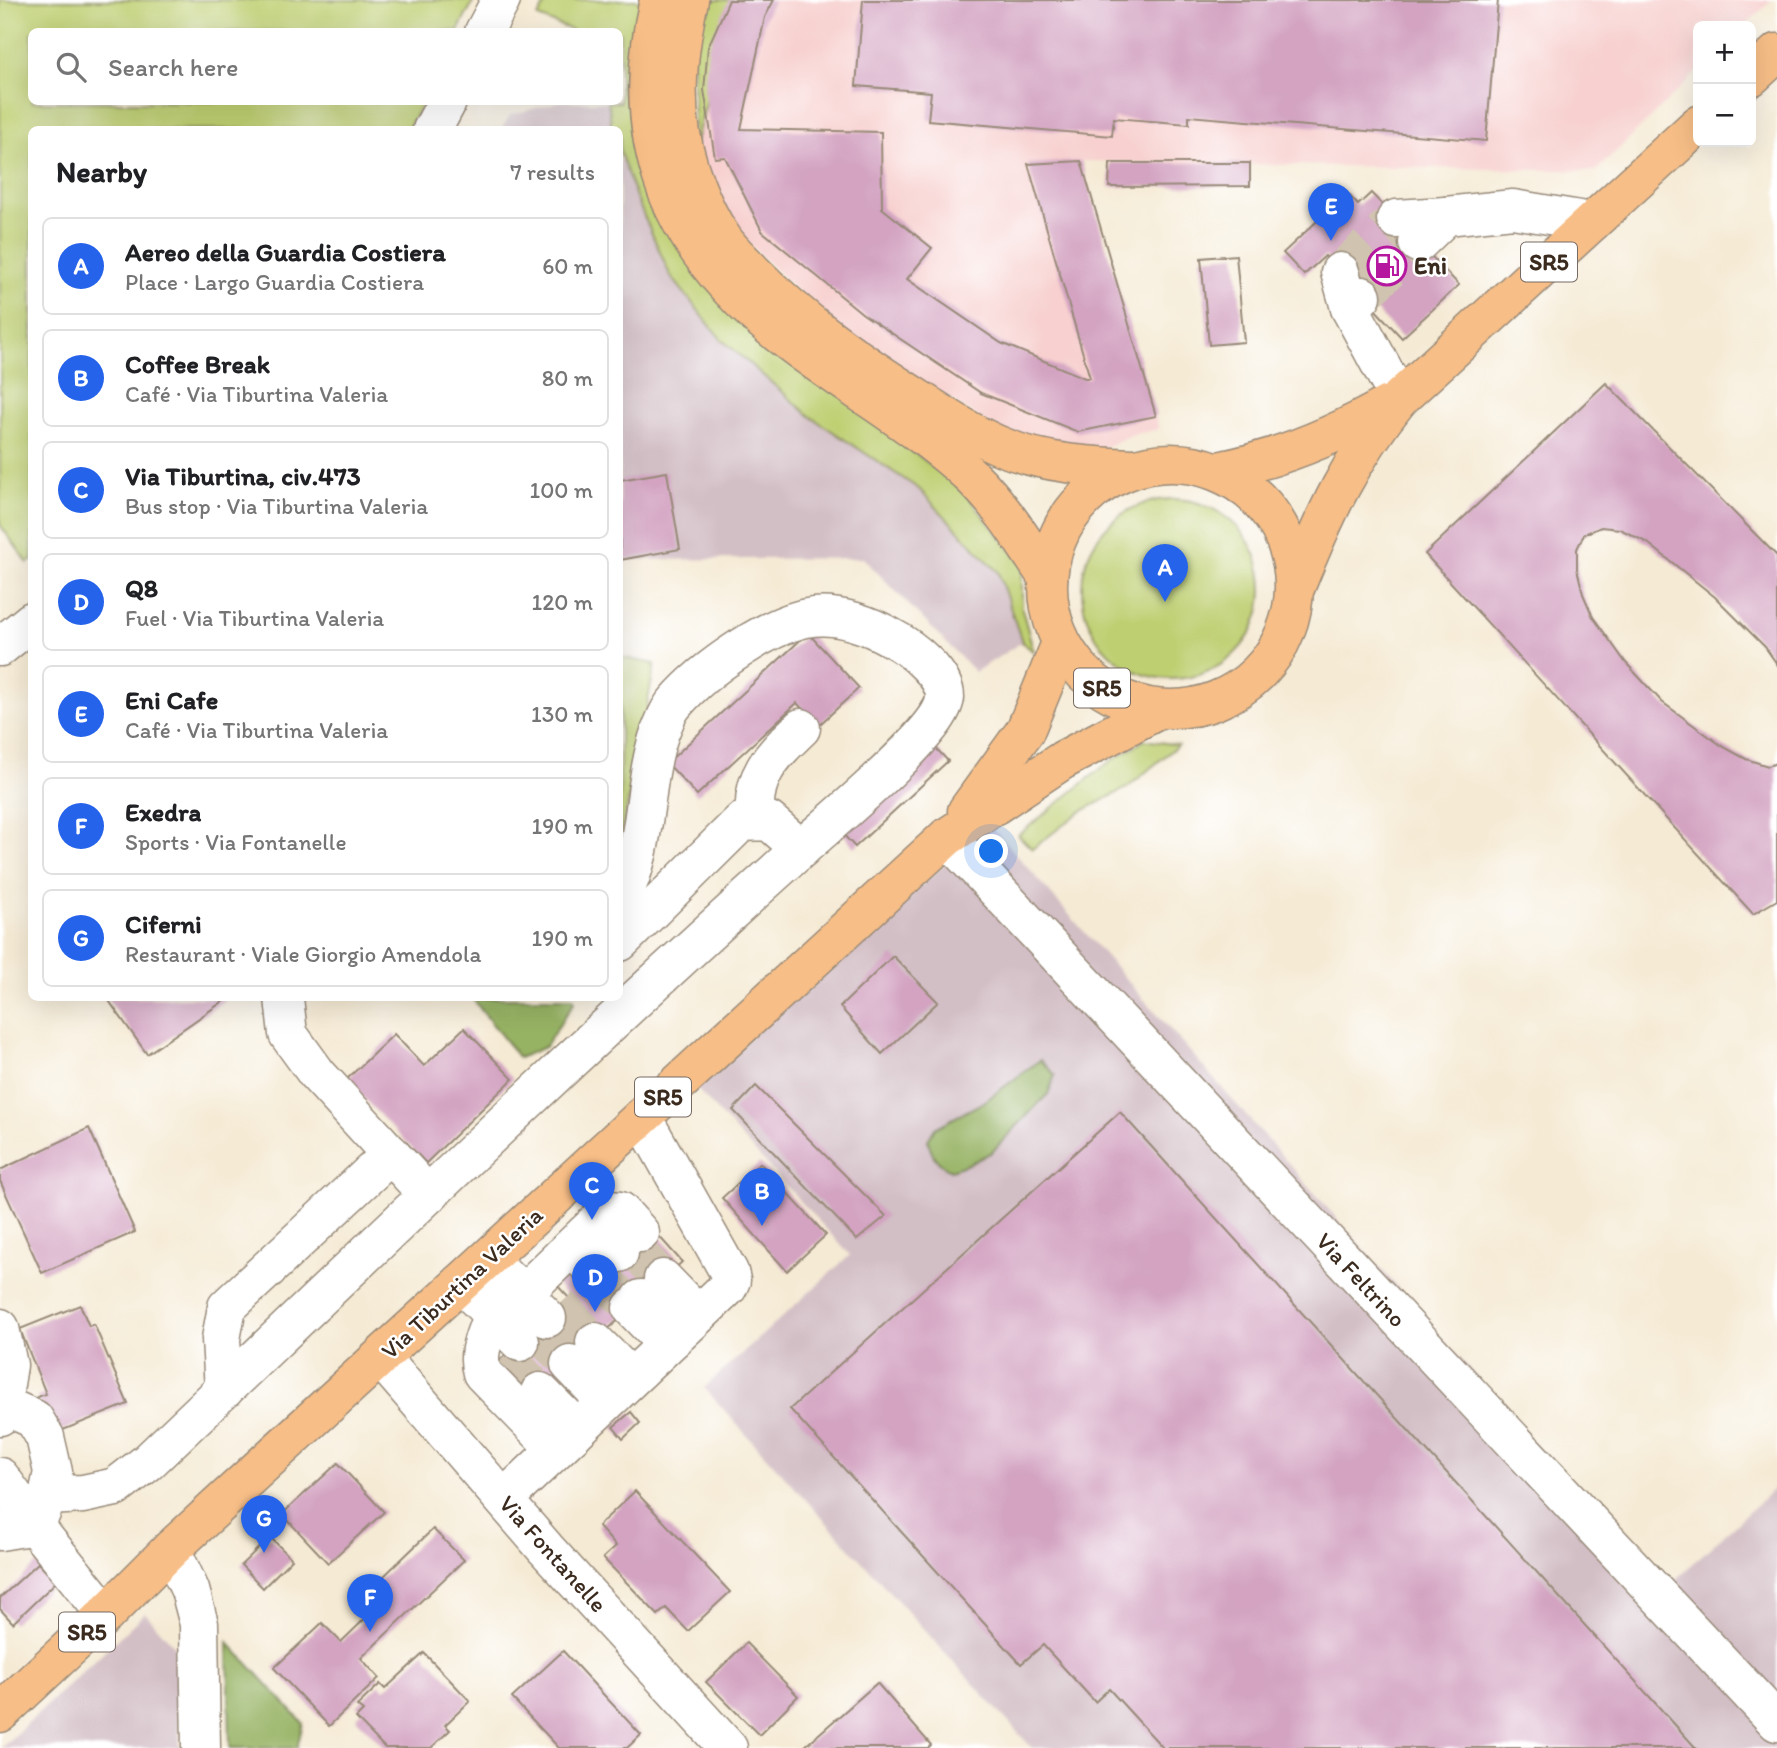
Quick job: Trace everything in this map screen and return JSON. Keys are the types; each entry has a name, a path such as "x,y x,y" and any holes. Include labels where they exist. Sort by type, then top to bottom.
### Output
{"main road":[{"path":"659,0 648,62 649,127 665,183 677,214 694,245 737,298 763,321 971,476 1013,524 1048,578"},
{"path":"689,0 678,58 676,90 682,141 689,166 723,240 775,294 827,336 970,432 1004,448 1041,459 1076,466 1133,468"},
{"path":"1756,72 1777,53"},
{"name":"SR5","path":"1296,586 1286,538 1274,517 1258,498 1240,482 1217,471 1190,464 1171,463 1133,468 1100,485 1073,510 1055,542 1048,578 1048,601 1062,643 1079,668 1102,688 1130,702 1160,709 1194,708 1227,697 1255,677 1282,641 1291,620 1296,586 1321,523 1349,468 1371,434 1399,399 1693,130"},
{"name":"SR5","path":"1217,471 1258,463 1302,447 1363,421 1399,399"},
{"name":"Via Tiburtina Valeria","path":"947,837 1025,731 1062,643"},
{"name":"Via Tiburtina Valeria","path":"171,1549 947,837 1063,760 1160,709"},
{"name":"SR5","path":"0,1713 171,1549"}],"street":[{"path":"486,28 501,0"},
{"path":"434,126 445,105"},
{"path":"1407,231 1446,216 1513,209 1592,222"},
{"path":"1351,292 1399,399"},
{"path":"623,892 636,860 660,733 673,705 726,657 788,623 817,616 873,627 911,648 942,682 945,699 941,709 924,734 870,788 623,997"},
{"path":"0,647 28,624"},
{"path":"757,821 753,803 760,776 773,754 801,728"},
{"path":"623,939 741,822 769,821 801,849"},
{"name":"Via Feltrino","path":"947,837 1777,1722"},
{"path":"284,1001 288,1034 317,1074 428,1195"},
{"path":"28,1517 83,1493 116,1487 148,1462 428,1195 602,1014 618,1001"},
{"path":"504,1499 731,1279 642,1117"},
{"path":"224,1390 221,1339 227,1307 391,1154"},
{"path":"598,1405 482,1373 479,1357 601,1247"},
{"path":"481,1265 522,1318"},
{"path":"481,1265 522,1318"},
{"path":"653,1289 691,1308 694,1317"},
{"path":"0,1328 8,1365 1,1411 34,1419 45,1437 53,1472 28,1517"},
{"name":"Via Fontanelle","path":"381,1358 728,1748"},
{"path":"598,1405 568,1366 598,1405"},
{"path":"0,1477 28,1517 106,1614"},
{"path":"171,1549 190,1590 198,1624 201,1748"}],"shaded area":[{"path":"741,0 1772,0 1749,21 1693,21 1693,76 1596,171 1081,161 1159,429 1131,435 1092,453 1011,438 834,326 732,227 694,148 710,88"},
{"path":"548,105 608,105 612,126 503,126 510,115"},
{"path":"623,161 670,275 721,339 811,417 919,489 998,572 1022,642 975,672 863,558 623,560"},
{"path":"992,827 1664,1590 1777,1486 1777,1748 1032,1748 704,1388 850,1255 695,1087 946,863"},
{"path":"145,1613 177,1649 180,1748 1,1748"}],"green space":[{"path":"0,0 474,0 460,28 28,28 28,105 421,105 410,126 28,126 28,563 0,525"},
{"path":"547,0 643,0 631,98 873,421 961,488 1022,564 1022,609 1034,652 1022,642 998,572 919,489 811,417 721,339 670,275 623,161 623,126 612,126 608,105 623,105 623,28 566,28 538,17"},
{"path":"705,0 741,0 710,88 694,148 693,49"},
{"path":"1172,499 1206,506 1222,514 1235,526 1247,539 1255,555 1262,589 1255,623 1247,639 1235,652 1222,664 1206,672 1172,679 1138,672 1122,664 1109,652 1097,639 1089,623 1082,589 1089,555 1097,539 1109,526 1122,514 1138,506"},
{"path":"623,658 655,664 623,828"},
{"path":"1145,740 1178,745 1127,788 1080,812 1032,849 1018,835 1108,763"},
{"path":"474,1001 575,1001 545,1047 519,1058"},
{"path":"1040,1060 1055,1075 1048,1094 992,1152 951,1170 938,1162 928,1140 935,1128 984,1102"},
{"path":"228,1642 303,1723 297,1748 230,1748"}],"building":[{"path":"729,0 774,0 765,17 741,129 881,132 882,208 932,248 907,279 1001,343 1090,378 1028,164 1081,161 1156,416 1078,432 981,393 863,314 762,231 725,157 715,158 704,90 708,47"},
{"path":"863,0 1498,0 1486,141 1189,116 1189,124 1114,118 1112,136 928,120 931,92 856,86"},
{"path":"1110,163 1250,163 1250,186 1109,187"},
{"path":"1347,193 1358,205 1371,193 1459,285 1402,338 1325,256 1304,275 1283,253"},
{"path":"1236,255 1244,342 1209,345 1201,258"},
{"path":"1606,383 1777,556 1777,664 1765,647 1715,597 1648,543 1620,529 1601,527 1584,534 1577,549 1577,569 1583,594 1593,617 1626,663 1662,702 1722,746 1746,759 1768,766 1777,763 1777,900 1753,914 1425,554"},
{"path":"667,472 680,549 623,559 623,479"},
{"path":"808,633 859,688 818,726 797,703 697,795 667,763"},
{"path":"933,745 948,761 855,847 840,831"},
{"path":"893,956 938,1002 882,1054 840,1007"},
{"path":"109,1001 224,1001 147,1054"},
{"path":"464,1028 513,1079 426,1163 346,1080 394,1034 424,1066"},
{"path":"756,1086 886,1216 857,1240 733,1110"},
{"path":"1120,1112 1696,1748 1163,1748 1109,1689 1095,1702 1043,1645 1021,1664 790,1409"},
{"path":"89,1128 135,1232 42,1273 0,1181 0,1170"},
{"path":"760,1163 826,1235 787,1271 722,1198"},
{"path":"649,1225 682,1262 529,1401 495,1365 569,1298 553,1281"},
{"path":"80,1305 89,1326 94,1324 128,1404 53,1434 37,1397 46,1394 20,1329"},
{"path":"631,1412 640,1423 623,1439 613,1427"},
{"path":"338,1463 384,1512 328,1563 282,1514"},
{"path":"635,1491 730,1592 688,1631 666,1608 658,1615 603,1558 616,1546 598,1526"},
{"path":"433,1529 464,1560 361,1658 379,1678 329,1726 274,1668 322,1623 341,1642 373,1611 361,1598"},
{"path":"270,1537 292,1559 263,1588 241,1565"},
{"path":"38,1563 56,1582 13,1623 0,1609 0,1598"},
{"path":"746,1643 798,1696 759,1735 706,1682"},
{"path":"563,1651 641,1735 627,1748 559,1748 512,1698"},
{"path":"424,1653 470,1701 445,1725 450,1730 431,1748 385,1748 356,1718 363,1711 357,1706 380,1684 385,1689"},
{"path":"877,1683 931,1745 928,1748 803,1748"}],"tunnel":[{"path":"1340,272 1396,219"},
{"path":"1362,296 1418,243"},
{"path":"629,1244 663,1279"},
{"path":"597,1273 632,1308"},
{"path":"559,1306 595,1342"},
{"path":"534,1329 570,1364"},
{"path":"505,1356 540,1392"}],"place":[{"name":"Eni Cafe","path":"1331,241"},
{"name":"Eni","path":"1387,266"},
{"name":"Aereo della Guardia Costiera","path":"1165,602"},
{"name":"Via Tiburtina, civ.473","path":"592,1220"},
{"name":"Coffee Break","path":"762,1226"},
{"name":"Q8","path":"595,1312"},
{"name":"Ciferni","path":"264,1553"},
{"name":"Exedra","path":"370,1632"}]}
